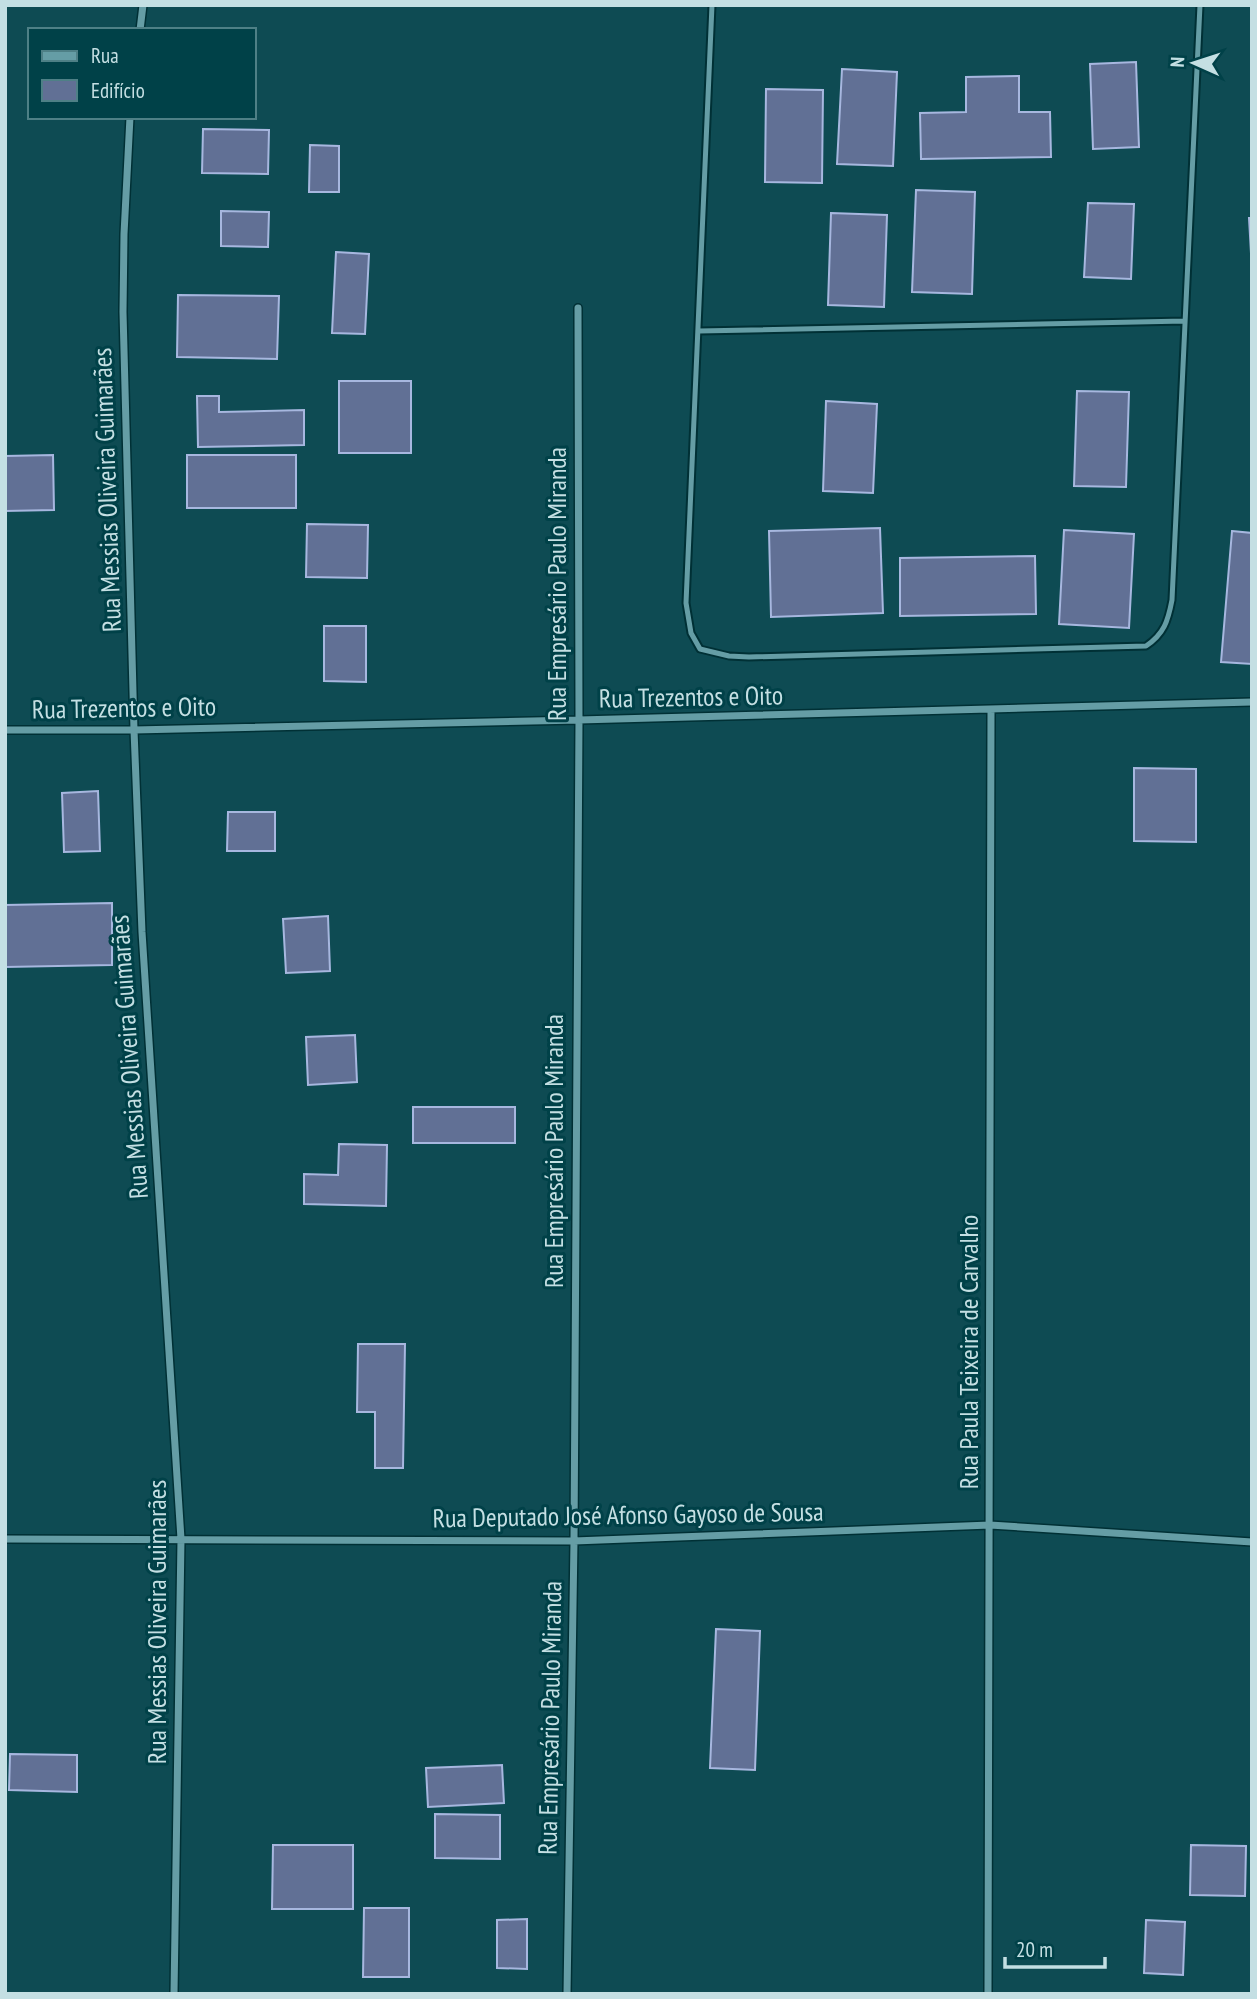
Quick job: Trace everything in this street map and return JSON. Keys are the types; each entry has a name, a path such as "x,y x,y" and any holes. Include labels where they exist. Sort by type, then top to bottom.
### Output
{"street":[{"path":"140,28 143,5"},
{"name":"Rua Messias Oliveira Guimarães","path":"130,119 123,312 134,730 142,932 181,1539 174,1994"},
{"name":"Rua Empresário Paulo Miranda","path":"567,1994 574,1542 579,720 578,308"},
{"name":"Rua Trezentos e Oito","path":"5,730 134,730 991,711 1252,702"},
{"name":"Rua Paula Teixeira de Carvalho","path":"988,1994 991,711"},
{"name":"Rua Deputado José Afonso Gayoso de Sousa","path":"5,1539 574,1542 990,1525 1252,1542"}],"lane":[{"path":"712,5 686,603 688,621 700,649 749,657 1146,646 1162,632 1169,619 1172,600 1200,5"},
{"path":"699,331 1185,321"}],"building":[{"path":"1136,62 1139,147 1093,149 1090,64"},
{"path":"842,69 897,72 893,166 837,164"},
{"path":"1019,76 1019,112 1050,112 1051,157 921,159 920,113 966,112 966,77"},
{"path":"766,89 823,90 822,183 765,182"},
{"path":"203,129 269,130 268,174 202,173"},
{"path":"310,145 339,146 339,192 309,192"},
{"path":"916,190 975,192 972,294 912,292"},
{"path":"1088,203 1134,204 1131,279 1084,277"},
{"path":"221,211 269,212 268,247 221,246"},
{"path":"831,213 887,215 884,307 828,305"},
{"path":"1249,218 1252,218 1252,271"},
{"path":"336,252 369,254 365,334 332,333"},
{"path":"178,295 279,296 277,359 177,357"},
{"path":"339,381 411,381 411,453 339,453"},
{"path":"1077,391 1129,392 1126,487 1074,486"},
{"path":"197,396 219,396 219,412 304,410 304,445 198,447"},
{"path":"826,401 877,404 873,493 823,491"},
{"path":"53,455 54,510 5,511 5,456"},
{"path":"187,455 296,455 296,508 187,508"},
{"path":"307,524 368,525 367,578 306,577"},
{"path":"880,528 883,613 771,617 769,531"},
{"path":"1064,530 1134,534 1129,628 1059,624"},
{"path":"1232,531 1252,533 1252,664 1221,662"},
{"path":"1035,556 1036,614 900,616 900,558"},
{"path":"324,626 366,626 366,682 324,681"},
{"path":"1134,768 1196,769 1196,842 1134,841"},
{"path":"98,791 100,851 64,852 62,793"},
{"path":"228,812 275,812 275,851 227,851"},
{"path":"112,903 112,965 5,967 5,905"},
{"path":"328,916 330,971 286,973 283,919"},
{"path":"355,1035 357,1082 308,1085 306,1037"},
{"path":"413,1107 515,1107 515,1143 413,1143"},
{"path":"339,1144 387,1145 386,1206 304,1204 304,1174 338,1175"},
{"path":"358,1344 405,1344 403,1468 375,1468 375,1412 357,1412"},
{"path":"716,1629 760,1631 755,1770 710,1768"},
{"path":"10,1754 77,1755 77,1792 9,1790"},
{"path":"502,1765 504,1803 428,1807 426,1768"},
{"path":"435,1814 500,1815 500,1859 435,1858"},
{"path":"273,1845 353,1845 353,1909 272,1909"},
{"path":"1191,1845 1246,1846 1245,1896 1190,1895"},
{"path":"364,1908 409,1908 409,1977 363,1977"},
{"path":"527,1919 527,1969 497,1968 497,1920"},
{"path":"1146,1920 1185,1922 1183,1975 1144,1973"}]}
